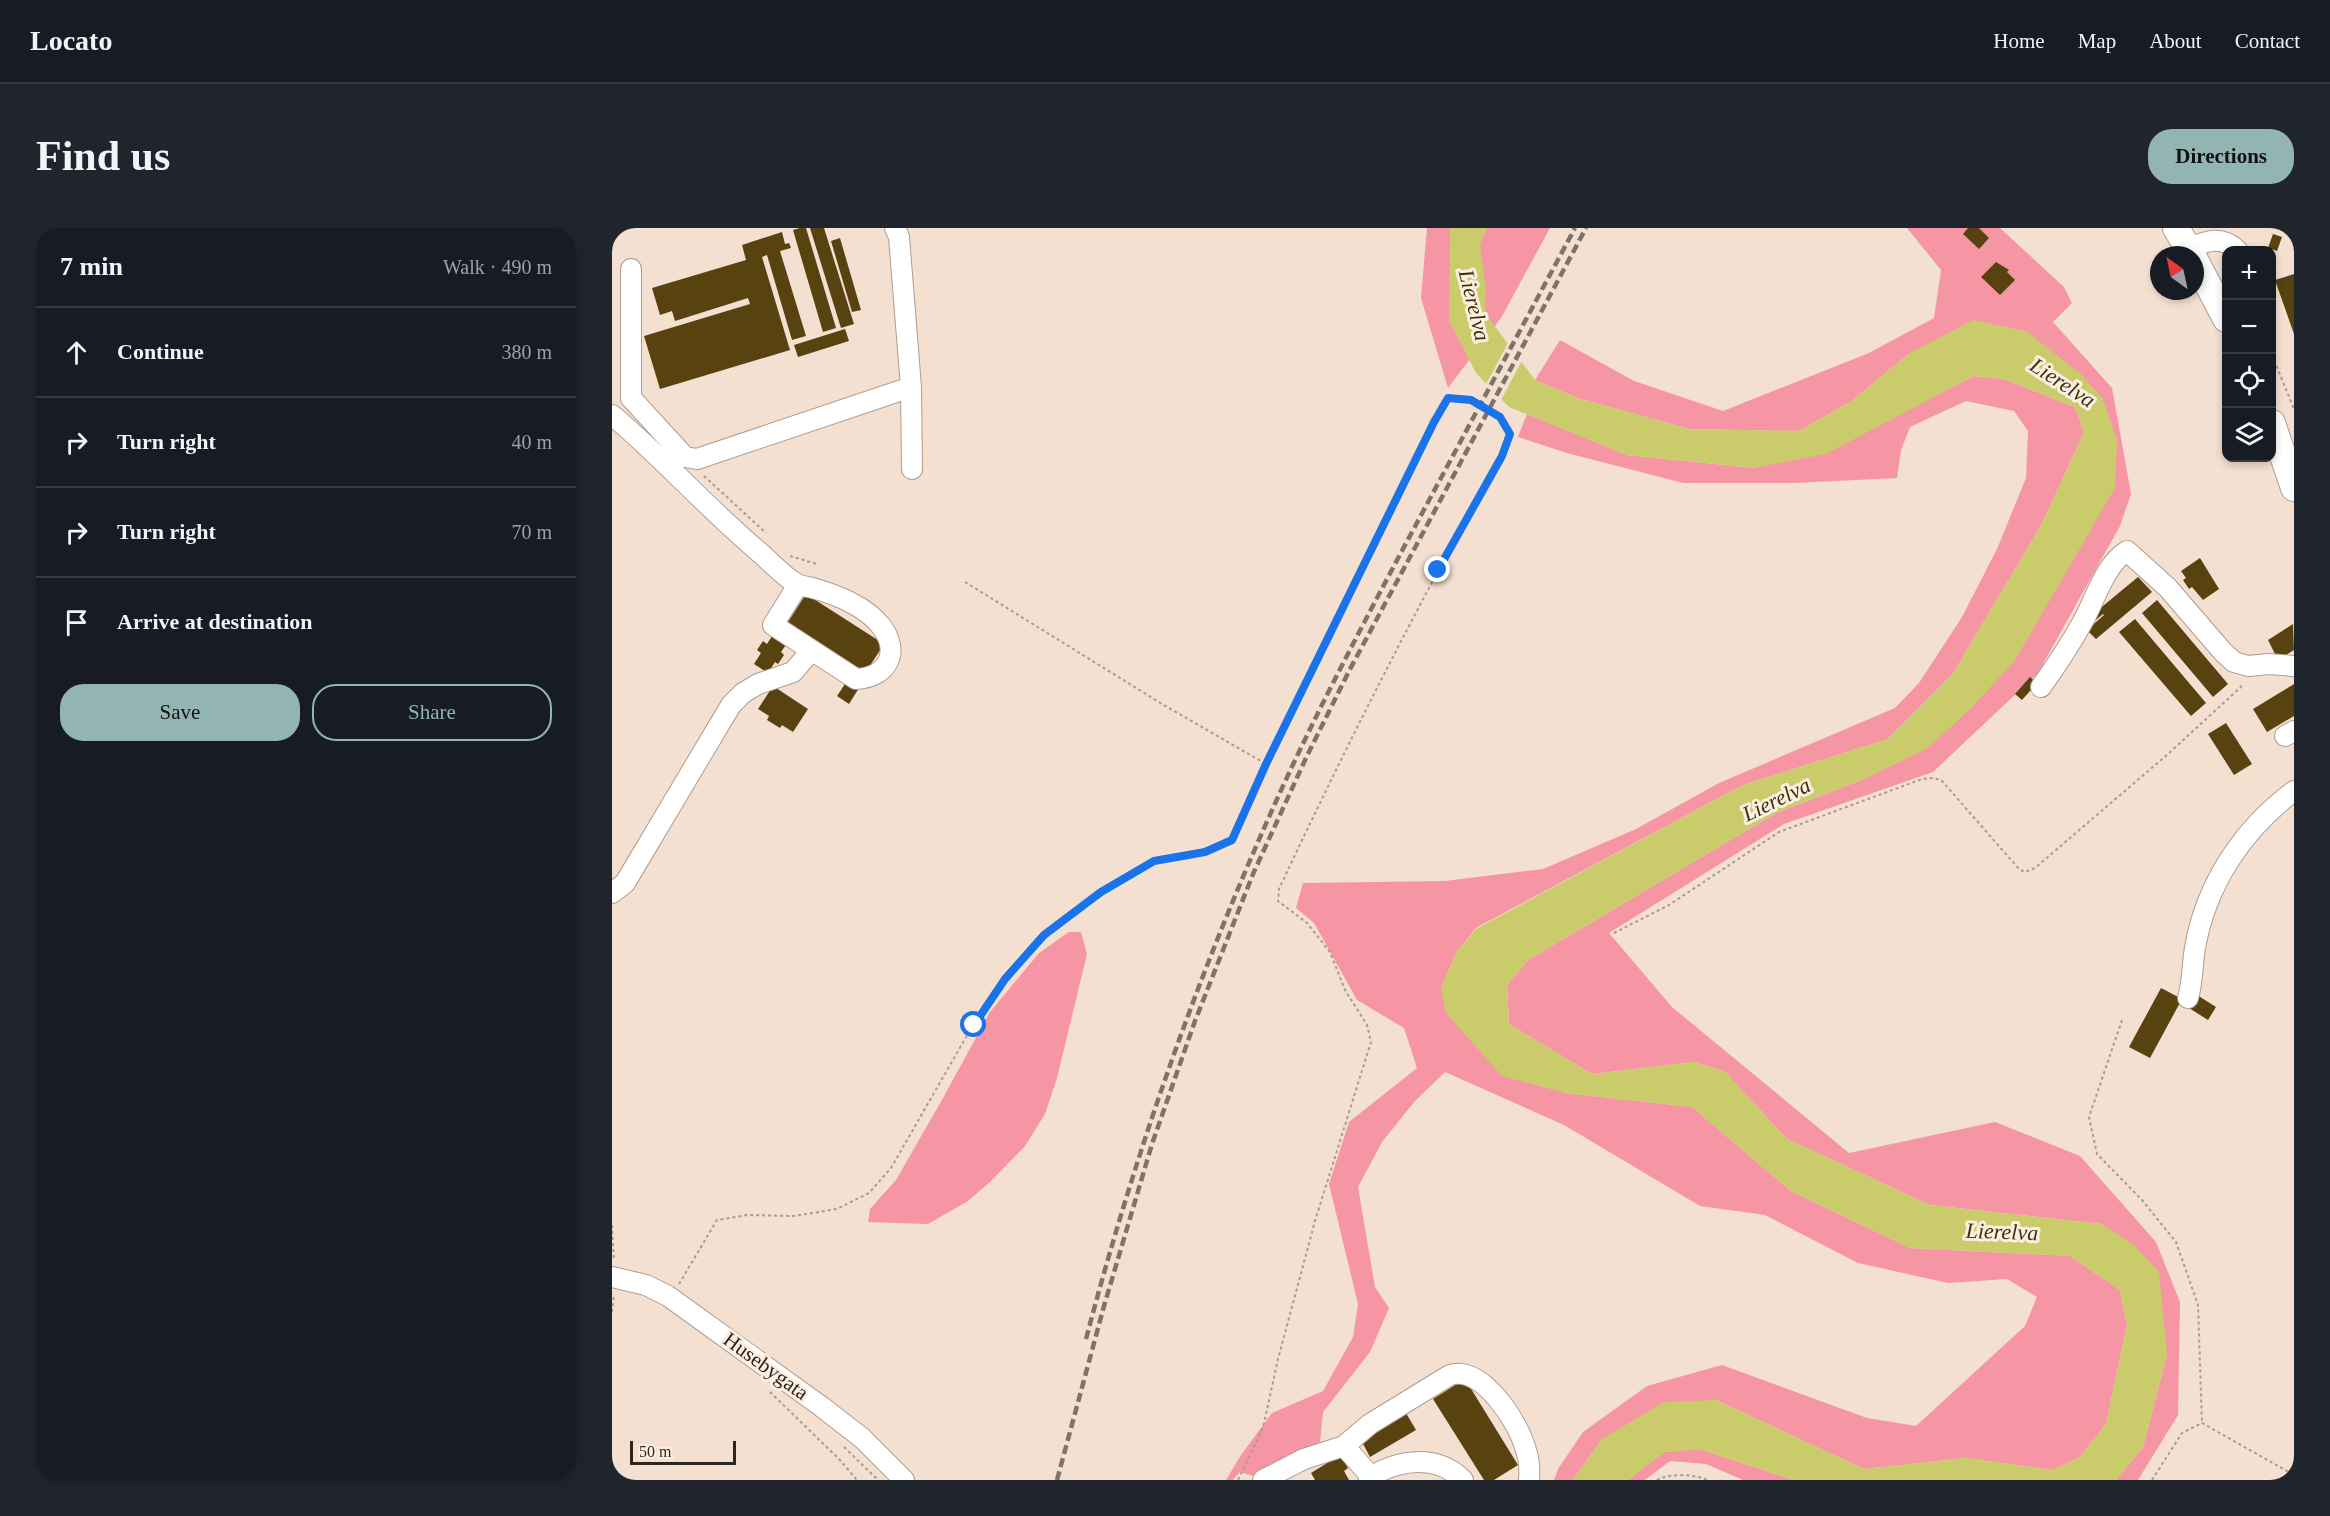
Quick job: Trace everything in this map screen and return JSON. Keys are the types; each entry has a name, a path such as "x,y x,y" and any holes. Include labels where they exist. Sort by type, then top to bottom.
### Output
{"main road":[{"path":"2204,273 2222,302"},
{"path":"2276,437 2294,488"}],"street":[{"path":"896,228 899,237 911,387 912,469"},
{"path":"2195,246 2217,240 2232,246"},
{"path":"631,269 621,399 685,457 697,459 911,387"},
{"path":"612,414 711,510 798,585 830,593 866,613 880,625 887,635 890,647 889,660 883,670 873,677 856,679 773,625 798,585"},
{"path":"2041,687 2082,623 2108,573 2120,555 2127,551 2168,588 2234,662 2248,666 2270,664 2294,666"},
{"path":"612,893 625,883 731,705 743,693 758,684 793,672 811,651"},
{"path":"2188,998 2200,926 2220,877 2242,839 2257,821 2294,791"},
{"name":"Husebygata","path":"613,1277 646,1285 668,1296 862,1438 904,1480"},
{"path":"1263,1480 1304,1459 1344,1446 1370,1424 1413,1400 1450,1375 1461,1373 1470,1375 1484,1384 1515,1425 1525,1446 1529,1464 1529,1480"},
{"path":"1344,1446 1370,1479 1399,1465 1417,1461 1435,1464 1456,1473 1463,1480"}],"path":[{"path":"2276,367 2294,409"},
{"path":"668,1296 679,1285 717,1220 747,1215 794,1216 837,1209 869,1193 891,1168 974,1025 1005,979 1044,935 1101,892 1154,861 1205,852 1232,840 1266,764 1448,398 1471,400 1500,417 1510,434 1502,456 1433,580 1327,787 1279,890 1278,901 1307,923 1330,952 1345,990 1367,1025 1371,1042 1315,1221 1278,1359 1263,1428 1238,1480"},
{"path":"685,457 766,534"},
{"path":"790,556 817,564"},
{"path":"965,582 1162,704 1266,764"},
{"path":"1614,933 1669,905 1779,832 1922,779 1934,778 1942,781 2019,869 2025,872 2034,868 2168,754 2241,687 2248,666"},
{"path":"2122,1020 2088,1118 2097,1154 2142,1200 2176,1242 2198,1305 2202,1423"},
{"path":"612,1225 613,1277"},
{"path":"769,1391 839,1459 857,1480"},
{"path":"2202,1423 2294,1475"},
{"path":"2152,1480 2182,1433 2202,1423"},
{"path":"1657,1480 1664,1476 1699,1477 1707,1480"}],"shaded area":[{"path":"1427,228 1550,228 1501,318 1448,388 1421,298"},
{"path":"1907,228 2000,228 2064,287 2072,303 2053,322 2112,388 2131,494 2120,526 2038,673 1933,772 1784,824 1609,933 1672,1007 1849,1153 1995,1122 2080,1156 2156,1242 2180,1302 2178,1415 2138,1480 2116,1480 2143,1447 2167,1354 2102,1224 1930,1205 1787,1139 1725,1072 1694,1062 1592,1074 1509,1024 1507,985 1528,960 1776,813 1864,779 1968,711 2103,399 1910,353 1850,402 1799,431 1689,429 1577,398 1535,380 1560,340 1634,381 1723,411 1869,353 1934,318 1941,270"},
{"path":"1974,376 2004,379 2075,407 2084,432 2042,524 1952,675 1888,739 1743,785 1476,928 1456,953 1441,989 1565,1093 1692,1107 1791,1191 1910,1248 2070,1256 2120,1290 2127,1325 2106,1424 2079,1458 2052,1470 1965,1458 1864,1469 1716,1400 1602,1439 1573,1480 1554,1480 1558,1469 1583,1432 1647,1386 1722,1365 1867,1418 1916,1426 2025,1326 2037,1297 2007,1279 1948,1283 1858,1263 1765,1215 1700,1206 1564,1125 1445,1072 1415,1101 1382,1142 1358,1187 1375,1287 1389,1308 1370,1352 1323,1412 1320,1442 1260,1475 1254,1476 1240,1472 1233,1480 1226,1480 1272,1413 1323,1391 1353,1337 1358,1304 1329,1184 1349,1122 1417,1068 1404,1028 1357,1000 1314,923 1296,908 1303,883 1445,881 1543,869 1636,829 1719,783 1895,708 1919,683 1962,617 1997,549 2026,478 2028,431 2014,411 1966,401 1910,427 1901,450 1897,478 1794,483 1683,483 1567,453 1518,437 1527,414 1627,455 1754,468 1934,396"},
{"path":"1069,932 1081,932 1087,954 1057,1078 1045,1114 1025,1146 968,1201 928,1224 868,1222 870,1209 896,1180 990,1012 1039,953"},
{"path":"1699,1449 1794,1480 1743,1480 1706,1464 1670,1461 1645,1480 1628,1480 1664,1452"}],"water":[{"name":"Lierelva","path":"1450,228 1487,228 1480,245 1486,289 1485,313 1535,380 1577,398 1689,429 1799,431 1850,402 1910,353 1973,320 2026,331 2080,373 2103,399 2117,440 2115,488 2014,662 1968,711 1928,748 1864,779 1776,813 1528,960 1507,985 1509,1024 1592,1074 1694,1062 1725,1072 1787,1139 1930,1205 2102,1224 2134,1245 2159,1272 2167,1354 2143,1447 2116,1480 1794,1480 1699,1449 1664,1452 1628,1480 1573,1480 1602,1439 1664,1402 1716,1400 1864,1469 1965,1458 2052,1470 2079,1458 2106,1424 2127,1325 2120,1290 2070,1256 1910,1248 1791,1191 1692,1107 1565,1093 1502,1076 1446,1013 1441,989 1456,953 1476,929 1743,785 1888,739 1952,675 2042,524 2084,432 2075,407 2004,379 1974,376 1826,454 1754,468 1627,455 1509,407 1476,373 1449,321"}],"pier":[{"path":"1509,341 1523,359 1500,402 1485,386"}],"building":[{"path":"806,228 836,328 823,332 793,230"},
{"path":"810,228 824,228 854,324 841,328"},
{"path":"1968,228 1979,228 1989,238 1979,249 1963,234"},
{"path":"782,232 785,244 789,243 791,248 780,251 806,336 792,340 767,255 762,257 790,350 660,389 644,336 750,304 748,298 675,321 672,311 660,315 652,288 746,260 742,245"},
{"path":"2273,234 2282,237 2277,251 2276,246 2269,246"},
{"path":"840,238 861,310 852,312 831,241"},
{"path":"1996,262 2009,270 2007,272 2015,280 2000,295 1981,277"},
{"path":"2294,274 2294,334 2276,283 2276,280"},
{"path":"845,329 849,341 798,357 794,345"},
{"path":"2200,558 2219,589 2203,600 2192,587 2189,589 2183,580 2186,578 2181,571"},
{"path":"2138,577 2152,592 2096,639 2087,630 2104,615 2096,620 2092,615"},
{"path":"806,594 884,644 864,675 786,625"},
{"path":"2157,600 2228,684 2213,697 2142,613"},
{"path":"2135,619 2206,703 2191,716 2119,632"},
{"path":"2293,624 2294,650 2278,660 2268,640"},
{"path":"774,633 788,642 781,652 784,655 778,664 775,662 768,673 754,664 761,653 757,650 763,641 767,644"},
{"path":"2030,677 2037,683 2022,700 2015,694"},
{"path":"847,681 859,688 849,704 837,696"},
{"path":"2294,684 2294,716 2267,732 2253,709"},
{"path":"773,686 808,709 793,732 782,725 780,728 767,720 769,716 758,709"},
{"path":"2226,723 2252,764 2234,775 2208,734"},
{"path":"2161,988 2182,999 2150,1058 2129,1047"},
{"path":"2197,995 2216,1007 2208,1020 2189,1008"},
{"path":"1465,1379 1518,1465 1494,1480 1484,1480 1433,1399"},
{"path":"1406,1413 1416,1430 1370,1457 1361,1440"},
{"path":"1340,1455 1348,1468 1344,1471 1349,1480 1315,1480 1311,1473"}],"railway":[{"path":"1086,1339 1126,1198 1172,1058 1253,853 1299,752 1349,651 1575,228"},
{"path":"1057,1480 1104,1306 1152,1144 1195,1021 1253,874 1349,671 1586,228"}],"route":[{"path":"974,1025 1005,979 1044,935 1101,892 1154,861 1205,852 1232,840 1266,764 1434,422 1448,398 1471,400 1500,417 1510,434 1502,456 1438,570"}]}
